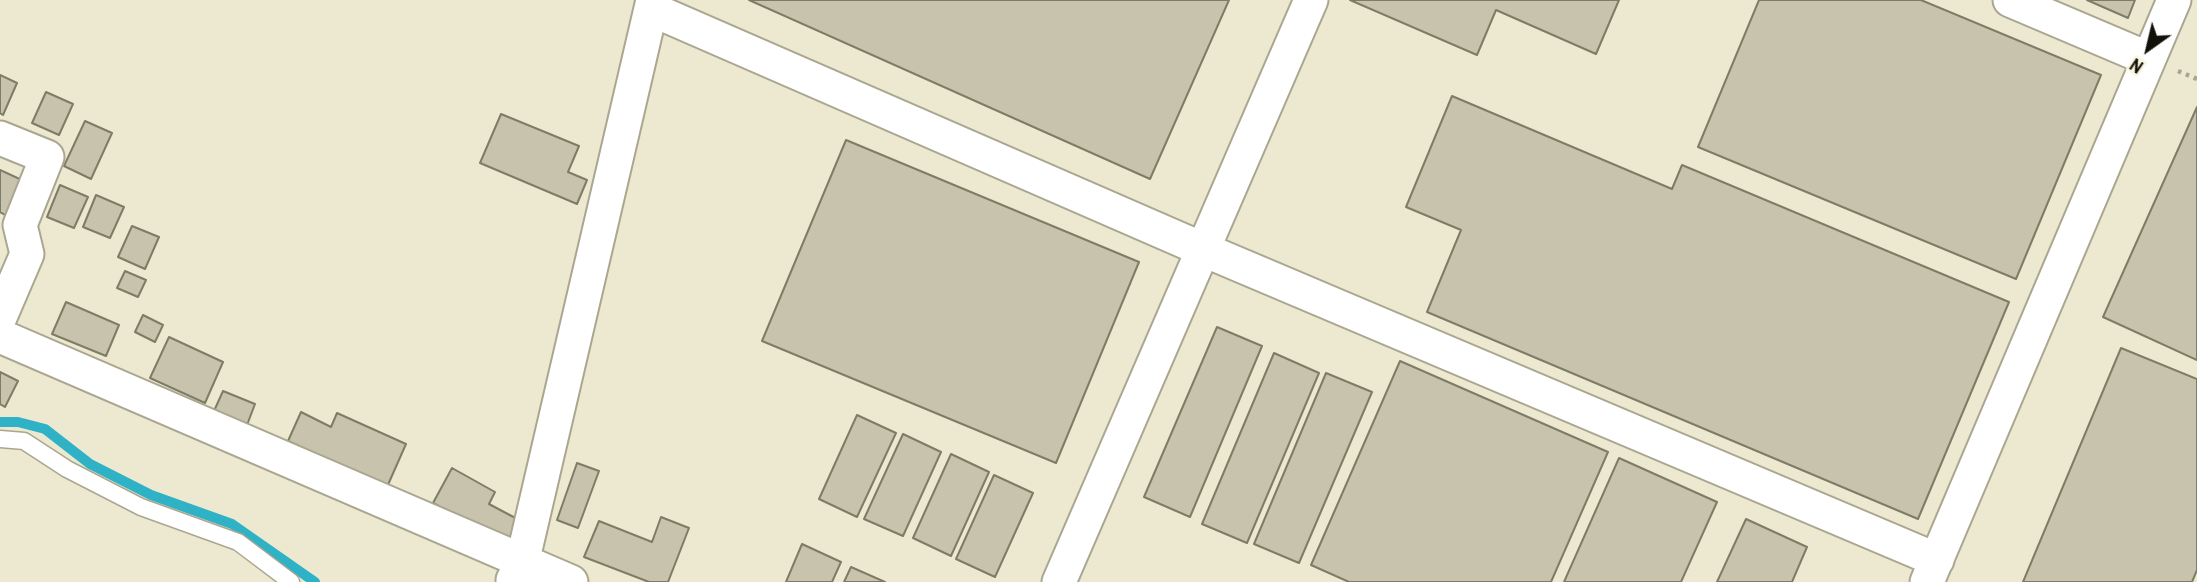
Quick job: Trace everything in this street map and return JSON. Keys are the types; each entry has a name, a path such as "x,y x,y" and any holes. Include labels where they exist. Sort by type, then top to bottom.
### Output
{"street":[{"path":"1059,582 1311,0"},
{"path":"2010,0 2149,59"},
{"path":"517,572 652,4 1932,571 2174,0"},
{"path":"0,138 47,157 20,225 27,254 0,317"},
{"path":"0,336 517,572 571,582"}],"lane":[{"path":"0,439 24,441 67,469 141,507 238,542 291,582"}],"building":[{"path":"749,0 1229,0 1150,179"},
{"path":"1350,0 1619,0 1596,54 1496,10 1477,55"},
{"path":"1759,0 1921,0 2101,75 2016,279 1698,147"},
{"path":"2087,0 2135,0 2128,18"},
{"path":"0,75 17,83 3,115 0,113"},
{"path":"46,92 73,104 59,135 32,123"},
{"path":"1452,96 1672,189 1682,165 2009,302 1918,519 1427,312 1461,230 1406,207"},
{"path":"2197,107 2197,360 2103,317"},
{"path":"501,114 579,146 568,172 587,180 577,204 480,163"},
{"path":"85,121 112,133 91,179 64,166"},
{"path":"846,140 1139,262 1056,463 762,341"},
{"path":"0,170 24,181 7,216 0,212"},
{"path":"60,185 88,197 74,228 47,217"},
{"path":"96,195 124,207 110,238 83,227"},
{"path":"132,226 159,237 145,269 118,257"},
{"path":"125,271 146,280 138,297 117,288"},
{"path":"66,302 119,325 106,356 52,334"},
{"path":"143,315 163,325 155,342 135,332"},
{"path":"1217,327 1262,346 1190,517 1144,497"},
{"path":"169,337 223,362 205,403 150,378"},
{"path":"2121,348 2197,379 2197,570 2192,582 2023,582"},
{"path":"1274,353 1319,373 1247,543 1202,524"},
{"path":"1400,361 1608,452 1551,582 1349,582 1311,565"},
{"path":"0,372 18,381 5,407 0,404"},
{"path":"1326,373 1372,392 1299,563 1254,544"},
{"path":"223,391 255,404 247,425 214,411"},
{"path":"301,412 331,427 337,413 406,444 387,487 288,441"},
{"path":"857,415 896,433 857,517 819,499"},
{"path":"903,434 941,452 903,536 864,519"},
{"path":"951,454 989,472 951,556 913,538"},
{"path":"1619,458 1717,502 1681,582 1564,582"},
{"path":"577,463 599,471 578,528 557,520"},
{"path":"452,468 495,492 489,504 521,521 509,544 433,503"},
{"path":"994,475 1033,493 995,577 956,559"},
{"path":"661,517 689,528 668,582 649,582 584,557 599,521 652,542"},
{"path":"1746,519 1807,547 1792,582 1717,582"},
{"path":"802,544 841,562 832,582 786,582"},
{"path":"851,567 885,582 844,582"}],"waterway":[{"path":"0,422 18,422 45,429 90,464 151,495 232,524 315,582"}]}
